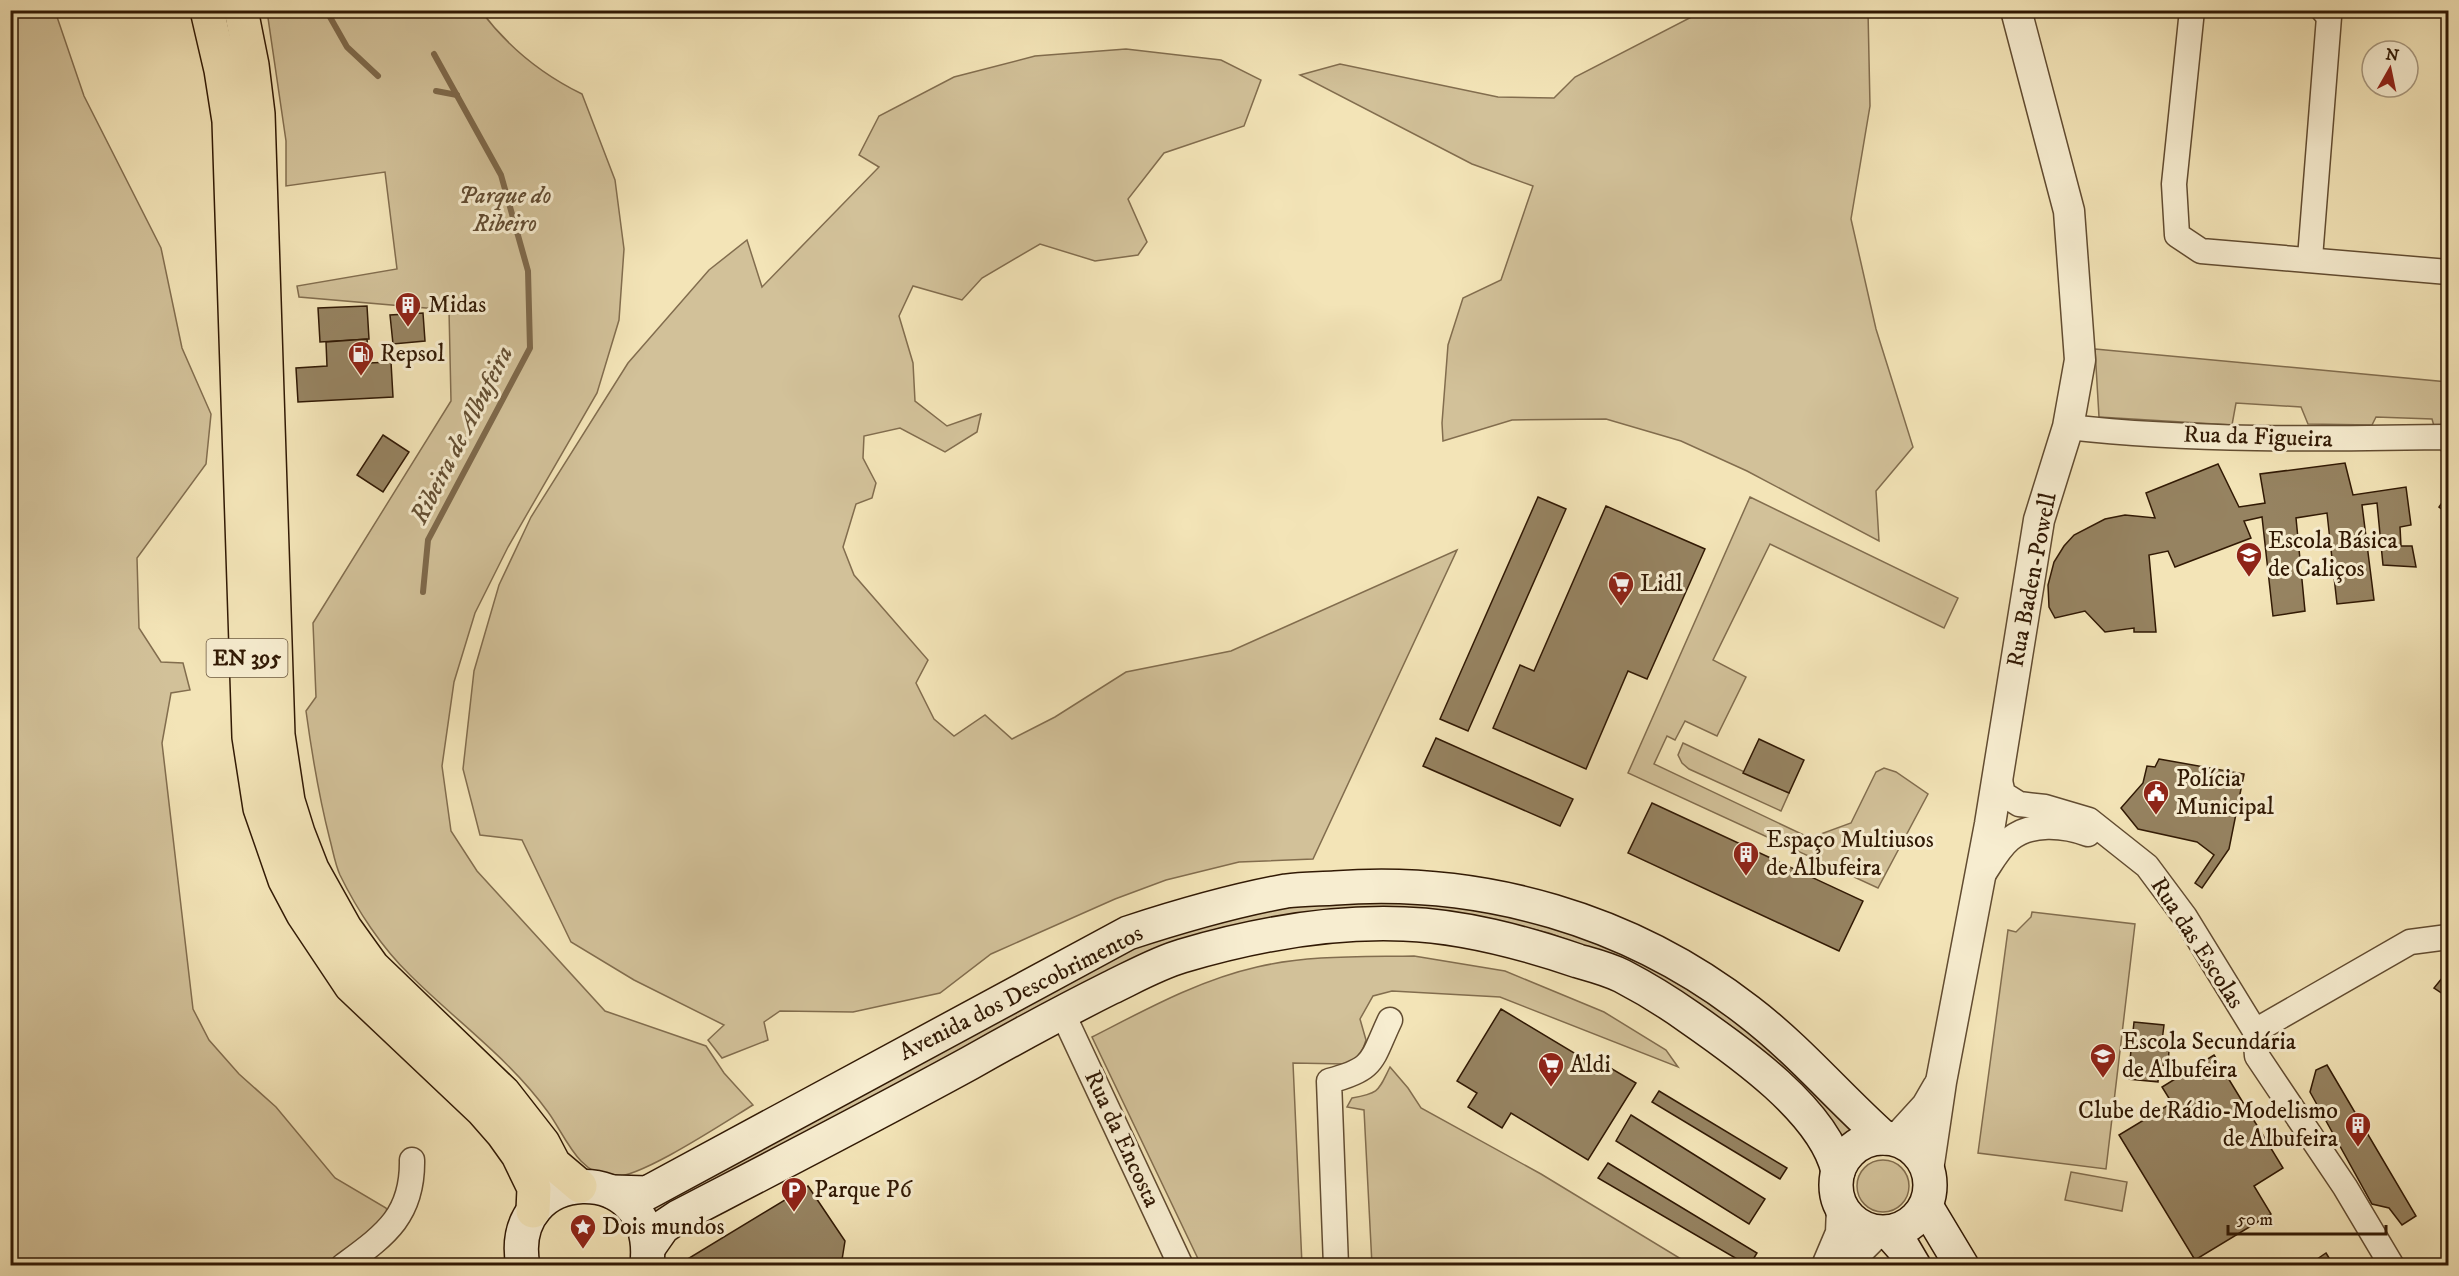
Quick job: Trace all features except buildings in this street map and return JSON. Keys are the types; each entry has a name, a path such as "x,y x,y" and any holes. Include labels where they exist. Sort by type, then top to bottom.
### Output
{"main road":[{"name":"EN 395","path":"207,10 221,70 229,132 249,737 260,808 285,880 321,944 351,986 482,1110 503,1134 518,1155 534,1188 533,1211"},
{"name":"EN 395","path":"241,10 252,64 258,114 278,735 288,801 312,868 328,900 374,967 504,1093 543,1143 554,1164 580,1186"},
{"name":"Avenida dos Descobrimentos","path":"580,1186 597,1186 613,1192 647,1192 1128,933 1205,908 1288,891 1376,885 1467,891 1553,910 1607,929 1678,963 1747,1009 1792,1046 1861,1118 1890,1139"},
{"name":"Avenida dos Descobrimentos","path":"648,1256 663,1227 678,1217 882,1111 1062,1012 1180,957 1258,938 1340,925 1404,924 1469,931 1542,948 1619,975 1671,1004 1740,1052 1799,1107 1826,1140 1835,1156 1838,1170"},
{"path":"1883,1232 1917,1219 1926,1206 1930,1191 1928,1170 1916,1150 1890,1139 1861,1144 1843,1160 1838,1170 1836,1183 1842,1208 1850,1219 1862,1227 1883,1232 1904,1249 1914,1266"},
{"path":"518,1261 521,1238 533,1211 554,1193 580,1186"},
{"path":"613,1192 627,1202 638,1215 646,1230 648,1256"},
{"path":"1926,1206 1962,1266"}],"street":[{"name":"Rua Baden-Powell","path":"1928,1170 1941,1082 1980,881 2000,831 1998,772 2039,520 2068,426 2080,360 2069,211 2016,10"},
{"path":"2192,10 2174,184 2176,235 2201,251 2310,258 2448,272"},
{"path":"2310,258 2329,17 2323,10"},
{"name":"Rua da Figueira","path":"2068,426 2142,433 2311,440 2445,437 2448,440"},
{"path":"1998,772 2003,794 2019,804"},
{"path":"2000,831 2000,814 2019,804"},
{"name":"Rua das Escolas","path":"2019,804 2045,807 2089,820 2147,866 2185,917 2255,1031 2257,1056 2345,1187 2392,1266"},
{"name":"Rua das Escolas","path":"2000,831 2041,826 2081,831 2119,845"},
{"path":"2255,1031 2410,942 2448,936"},
{"name":"Rua da Encosta","path":"1062,1012 1181,1266"},
{"path":"1336,1266 1329,1081 1356,1074 1370,1064 1390,1020"},
{"name":"Rua Baden-Powell","path":"1890,1139 1927,1106 1941,1082"},
{"path":"343,1266 393,1226 406,1205 413,1182 412,1160"},
{"path":"1827,1266 1841,1233 1842,1208"},
{"path":"1843,1266 1883,1232"}],"green space":[{"path":"10,11 55,11 84,96 161,248 182,348 211,414 206,464 137,558 139,628 161,662 183,663 190,690 171,693 162,743 193,1009 209,1040 239,1074 276,1107 335,1178 386,1208 393,1226 343,1265 11,1265"},
{"name":"Parque do Ribeiro","path":"267,11 481,11 502,36 526,58 553,78 582,94 615,180 624,249 619,320 597,393 508,547 475,613 454,682 442,766 451,831 477,871 605,1011 706,1046 724,1073 753,1105 683,1148 643,1169 626,1175 613,1177 601,1175 582,1162 548,1112 517,1075 428,992 380,941 362,915 337,866 319,792 306,711 316,697 313,623 451,401 449,310 299,297 297,286 397,269 385,172 286,186 286,141"},
{"path":"1703,11 1868,11 1870,106 1851,219 1876,329 1913,447 1876,491 1879,541 1747,471 1681,441 1606,419 1512,420 1443,441 1442,423 1448,345 1463,298 1501,280 1533,186 1472,164 1300,75 1340,64 1498,97 1554,98 1575,77"},
{"path":"1126,49 1221,60 1261,80 1244,126 1164,153 1128,199 1147,242 1138,255 1095,261 1040,244 982,278 962,300 913,286 899,316 913,363 915,401 947,426 981,414 977,432 945,452 900,428 864,436 863,458 876,483 872,498 856,504 843,547 854,575 928,660 916,683 934,719 954,736 985,715 1012,739 1055,717 1126,672 1231,651 1457,550 1313,859 1239,862 1166,880 1115,899 991,954 940,993 853,1012 780,1011 764,1022 768,1040 722,1058 708,1040 724,1025 634,980 571,942 522,840 480,835 463,769 474,671 499,585 531,517 628,363 709,270 747,240 762,287 879,167 859,155 879,116 954,77 1035,56"},
{"path":"2095,349 2448,382 2448,427 2434,426 2432,419 2376,417 2372,425 2308,424 2301,407 2236,403 2232,425 2099,417"},
{"path":"1750,497 1958,598 1944,628 1770,544 1713,660 1746,677 1717,736 1685,721 1675,740 1667,736 1654,764 1810,838 1851,823 1876,772 1884,768 1896,772 1928,794 1878,888 1628,773"},
{"path":"1683,743 1789,793 1781,811 1689,769 1678,755"},
{"path":"1394,898 1554,921 1708,995 1825,1095 1855,1134 1843,1140 1778,1066 1741,1033 1699,1004 1608,955 1549,933 1490,919 1298,915 651,1219 646,1206 1140,944 1298,902"},
{"path":"2032,912 2135,924 2106,1169 1978,1153 2008,930 2016,932 2031,917"},
{"path":"1414,956 1505,971 1604,1012 1666,1050 1678,1067 1500,997 1392,991 1373,996 1360,1019 1366,1040 1361,1055 1346,1064 1293,1063 1302,1265 1201,1265 1092,1037 1193,988 1257,967 1296,960"},
{"path":"1390,1067 1421,1108 1541,1174 1691,1265 1372,1265 1364,1110 1347,1107 1352,1098 1377,1090"},
{"path":"1883,1160 1893,1162 1901,1168 1907,1176 1909,1186 1907,1196 1901,1204 1893,1210 1883,1212 1873,1210 1865,1204 1859,1196 1857,1186 1859,1176 1865,1168 1873,1162"},
{"path":"2071,1172 2127,1182 2122,1211 2065,1200"}],"waterway":[{"name":"Ribeira de Albufeira","path":"326,10 347,47 378,76"},
{"name":"Ribeira de Albufeira","path":"423,592 428,540 530,348 528,271 501,175 434,54"},
{"name":"Ribeira de Albufeira","path":"436,91 457,95"}],"place":[{"name":"Midas","path":"408,328"},
{"name":"Repsol","path":"361,377"},
{"name":"Escola Básica de Caliços","path":"2249,578"},
{"name":"Lidl","path":"1621,607"},
{"name":"Polícia Municipal","path":"2156,816"},
{"name":"Espaço Multiusos de Albufeira","path":"1746,877"},
{"name":"Escola Secundária de Albufeira","path":"2103,1079"},
{"name":"Aldi","path":"1551,1088"},
{"name":"Clube de Rádio-Modelismo de Albufeira","path":"2358,1148"},
{"name":"Parque P6","path":"794,1213"},
{"name":"Dois mundos","path":"583,1250"}]}
